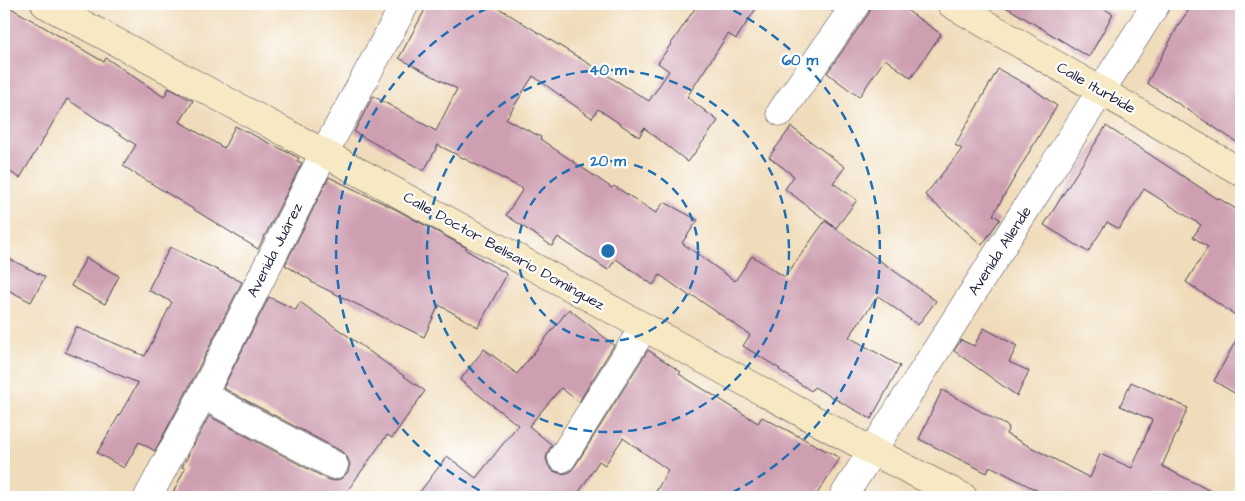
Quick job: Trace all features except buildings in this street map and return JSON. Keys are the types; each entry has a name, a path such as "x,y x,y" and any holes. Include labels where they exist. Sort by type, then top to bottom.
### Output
{"street":[{"name":"Calle Doctor Belisario Domínguez","path":"45,4 324,153 872,451 963,497"},
{"name":"Avenida Juárez","path":"148,497 203,395 324,153 405,4"},
{"path":"781,112 856,4"},
{"name":"Calle Iturbide","path":"951,4 1241,172"},
{"name":"Avenida Allende","path":"843,497 1156,4"},
{"path":"562,458 644,327"},
{"path":"203,395 334,465"}]}
